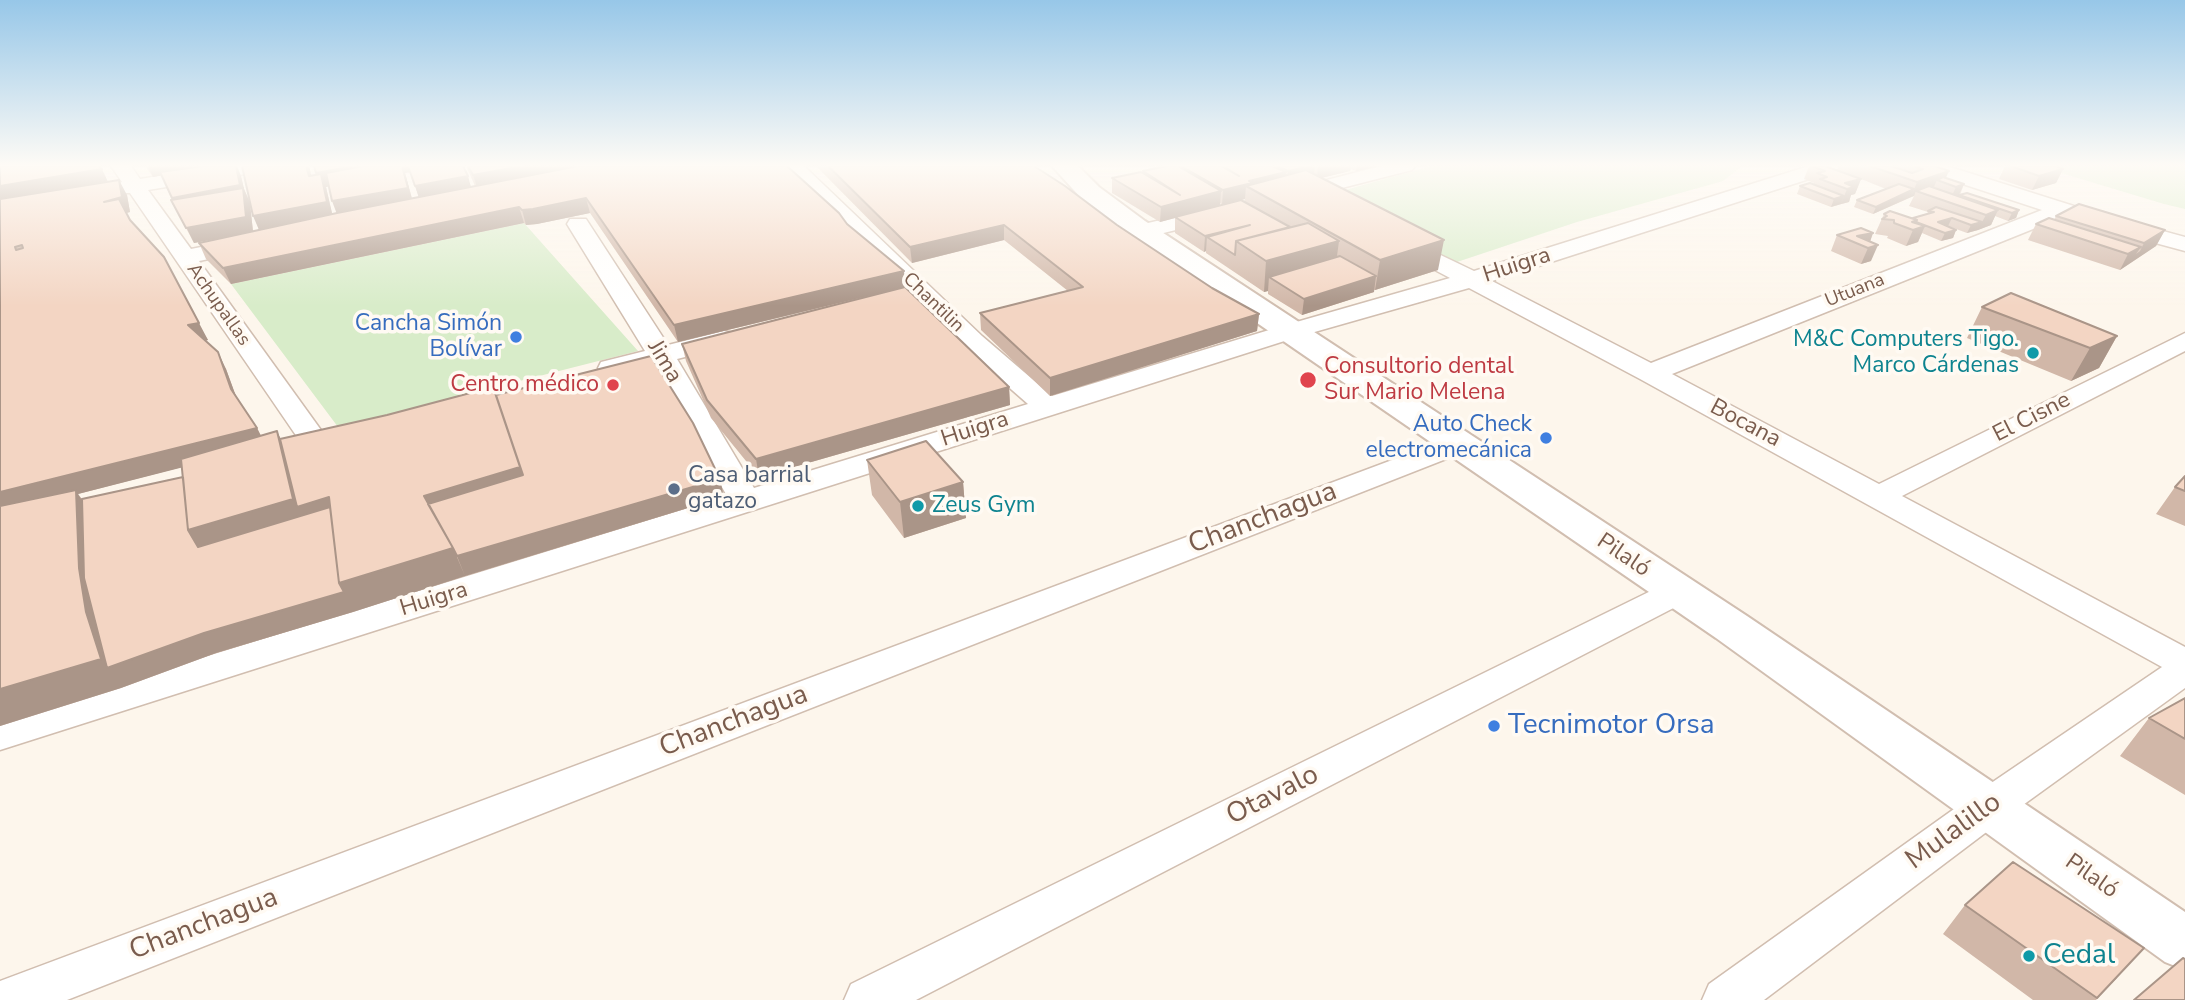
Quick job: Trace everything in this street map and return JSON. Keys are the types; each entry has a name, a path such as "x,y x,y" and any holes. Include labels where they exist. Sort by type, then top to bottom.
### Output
{"street":[{"name":"Achupallas","path":"153,213 316,444"},
{"name":"Chantilin","path":"840,213 973,342 1048,407"},
{"name":"Pilaló","path":"1118,213 1288,332 1459,444 1990,806 2185,943"},
{"path":"1143,231 1220,213"},
{"name":"Huigra","path":"0,735 1288,332 1474,279 1663,213"},
{"name":"Utuana","path":"1650,373 2052,213"},
{"path":"2074,213 2185,244"},
{"name":"Jima","path":"578,224 660,355 747,503"},
{"name":"Bocana","path":"1375,230 1474,279 1650,373 2185,663"},
{"path":"185,257 267,240"},
{"path":"840,310 920,290"},
{"path":"581,375 749,333"},
{"name":"El Cisne","path":"1879,496 2185,341"},
{"name":"Chanchagua","path":"9,1000 1459,444"},
{"name":"Otavalo","path":"868,1000 1677,592"},
{"name":"Mulalillo","path":"1727,1000 1990,806 2185,669"}],"green space":[{"path":"1346,213 1610,213 1577,222 1448,265"},
{"path":"524,223 638,351 338,427 231,284"}],"building":[{"path":"0,213 126,213 164,257 199,323 188,325 218,352 231,389 257,428 0,492"},
{"path":"178,213 246,213 246,217 186,228"},
{"path":"337,213 492,213 223,268 199,243"},
{"path":"596,213 839,213 847,224 904,271 674,325"},
{"path":"875,213 1101,213 1212,288 1259,314 1050,378 980,313 1083,287 1004,225 910,247"},
{"path":"1192,213 1264,213 1290,227 1236,241 1235,255 1207,237 1250,225 1205,236 1175,217"},
{"path":"1294,213 1390,213 1444,240 1380,260"},
{"path":"1895,213 1917,220 1912,222 1925,226 1913,230 1894,223 1894,220 1882,219 1887,216 1884,214"},
{"path":"1932,213 1953,213 1982,222 1971,225 1952,218 1938,222 1956,230 1945,233 1916,222 1913,218"},
{"path":"2062,213 2108,213 2165,230 2144,243 2056,216"},
{"path":"2049,218 2141,247 2128,254 2036,224"},
{"path":"1308,223 1339,241 1266,261 1236,241"},
{"path":"1861,228 1873,233 1857,236 1878,245 1868,248 1837,235"},
{"path":"1340,256 1376,276 1304,299 1269,277"},
{"path":"905,287 1009,387 756,459 707,400 682,344"},
{"path":"2011,293 2117,336 2090,348 1982,307"},
{"path":"651,356 693,423 720,479 457,556 428,504 523,475 496,395"},
{"path":"493,387 520,467 424,496 453,548 339,583 329,497 297,507 280,439"},
{"path":"277,431 293,499 188,530 181,459"},
{"path":"926,441 963,482 900,502 867,460"},
{"path":"2185,476 2185,491 2175,487"},
{"path":"183,477 188,530 198,547 330,507 339,583 344,592 204,633 107,668 84,578 82,499"},
{"path":"76,490 79,568 86,612 101,659 0,689 0,506"},
{"path":"2185,698 2185,739 2149,718"},
{"path":"2013,862 2144,948 2097,998 1965,905"},
{"path":"2183,958 2185,1000 2134,1000"}],"place":[{"name":"Cancha Simón Bolívar","path":"516,337"},
{"name":"M&C Computers Tigo. Marco Cárdenas","path":"2033,353"},
{"name":"Consultorio dental Sur Mario Melena","path":"1308,380"},
{"name":"Centro médico","path":"613,385"},
{"name":"Auto Check electromecánica","path":"1546,438"},
{"name":"Casa barrial gatazo","path":"674,489"},
{"name":"Zeus Gym","path":"918,506"},
{"name":"Tecnimotor Orsa","path":"1494,726"},
{"name":"Cedal","path":"2029,956"}]}
